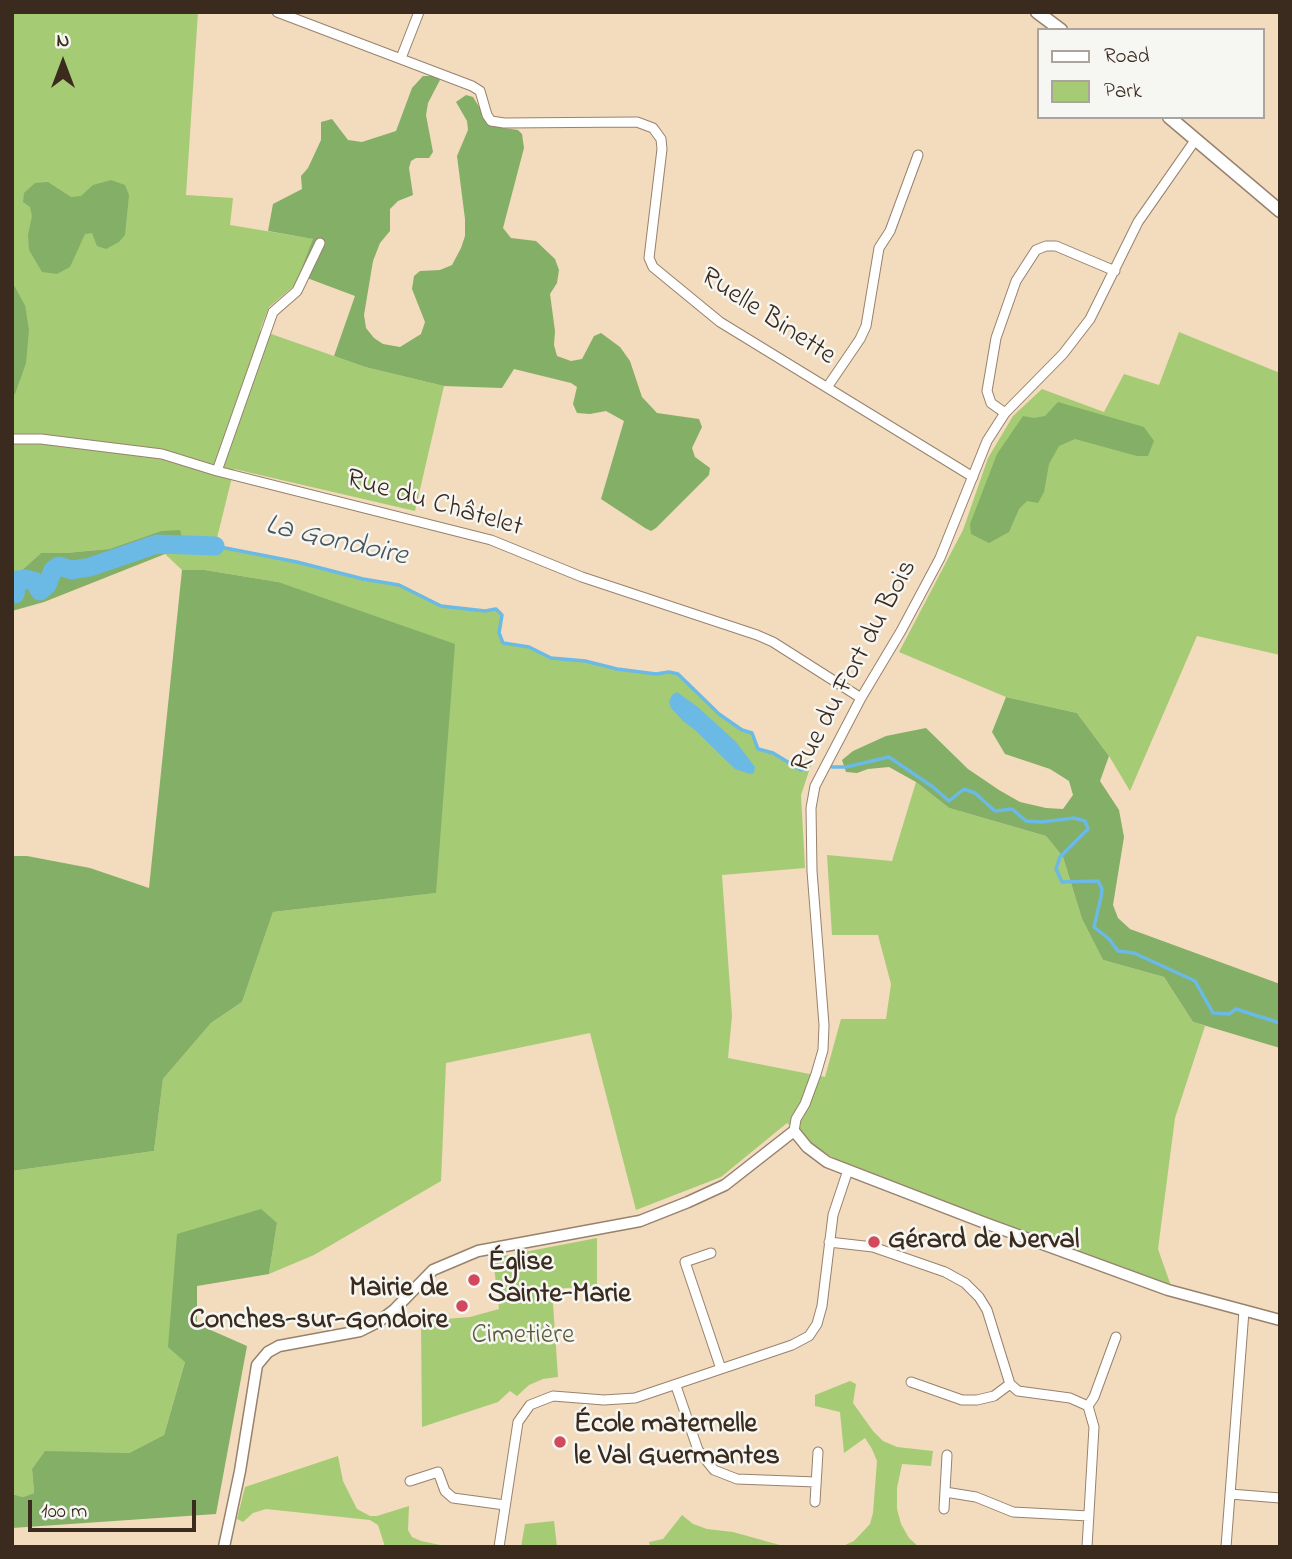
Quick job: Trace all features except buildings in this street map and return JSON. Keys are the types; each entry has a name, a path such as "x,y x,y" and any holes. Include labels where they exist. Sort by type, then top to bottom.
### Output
{"main road":[{"path":"1037,12 1058,28"},
{"path":"1171,119 1280,211"}],"street":[{"name":"Ruelle Binette","path":"277,12 300,17 472,86 480,91 486,115 491,121 637,122 653,128 661,139 662,149 649,258 653,267 720,322 973,477"},
{"path":"401,58 419,12"},
{"name":"Rue du Fort du Bois","path":"794,1131 796,1119 805,1104 823,1050 824,1025 812,871 811,808 815,786 940,558 987,441 1005,413 1078,337 1101,302 1138,222 1196,139"},
{"path":"828,386 866,326 879,248 890,232 918,155"},
{"path":"216,471 273,312 297,292 320,243"},
{"path":"1005,413 991,402 988,391 996,338 1016,281 1036,250 1056,246 1115,271"},
{"name":"Rue du Châtelet","path":"12,439 41,439 147,452 491,540 582,577 758,635 861,698"},
{"path":"224,1547 240,1471 257,1365 268,1352 279,1346 360,1331 394,1310 433,1270 478,1251 640,1221 688,1202 725,1185 794,1131 807,1147 827,1162 1126,1276 1175,1293 1280,1321"},
{"path":"499,1547 518,1422 530,1405 553,1396 625,1399 676,1385 792,1345 809,1336 817,1324 822,1306 833,1215 848,1170"},
{"path":"829,1242 873,1247 945,1272 965,1283 987,1310 1010,1384 1018,1391 1070,1398 1088,1406"},
{"path":"711,1253 685,1262 721,1369"},
{"path":"1226,1547 1244,1311"},
{"path":"1087,1547 1094,1427 1088,1406 1094,1397 1116,1337"},
{"path":"911,1382 962,1400 994,1396 1010,1384"},
{"path":"676,1385 698,1450 714,1470 737,1479 816,1482"},
{"path":"815,1502 818,1452"},
{"path":"944,1509 947,1455"},
{"path":"410,1481 438,1472 445,1491 453,1498 505,1505"},
{"path":"945,1492 976,1497 1013,1512 1089,1516"},
{"path":"1230,1494 1280,1498"}],"green space":[{"path":"12,12 198,12 186,195 233,198 230,225 314,239 295,285 269,307 260,330 365,367 444,386 415,511 234,469 215,546 399,585 441,606 485,611 496,609 502,615 499,633 503,643 529,647 551,658 585,661 617,669 656,674 678,674 719,714 741,730 752,733 758,749 773,753 800,770 812,762 801,795 805,868 722,875 732,1016 728,1058 825,1077 841,1019 886,1019 891,984 878,935 832,935 827,855 892,861 916,782 949,808 1046,836 1063,857 1082,919 1103,960 1164,977 1193,1022 1205,1026 1175,1118 1158,1249 1171,1286 847,1166 809,1143 787,1123 721,1177 636,1210 590,1033 446,1063 441,1181 314,1255 269,1274 277,1223 177,1234 185,1362 164,1435 129,1453 45,1452 32,1469 34,1493 23,1497 12,1494 12,1171 154,1151 163,1079 211,1023 242,1002 273,912 435,893 278,582 205,570 182,570 165,554 183,542 161,531 109,549 41,553 12,575 12,395 15,393 25,305 12,281"},
{"path":"423,76 436,76 440,80 428,103 426,115 433,152 429,158 416,158 411,161 409,168 413,195 398,201 390,209 390,231 380,243 373,261 364,315 366,328 383,344 400,347 421,334 425,322 412,289 414,276 420,271 440,270 452,265 461,248 465,236 465,219 457,156 468,130 467,121 456,102 466,95 473,97 491,126 518,130 522,134 524,148 503,228 511,238 536,241 555,259 559,270 557,283 550,294 557,356 571,361 582,359 594,336 601,333 620,347 630,361 642,397 657,413 699,419 702,427 692,448 695,457 710,468 709,475 651,531 601,499 624,421 606,411 577,413 573,404 577,387 571,383 514,369 502,388 444,386 365,367 334,356 355,296 299,275 313,239 268,231 273,204 302,189 301,176 308,168 321,140 321,122 332,119 348,140 362,142 396,131 412,88"},
{"path":"111,180 125,185 129,195 125,235 106,249 97,246 92,233 85,234 70,267 57,274 42,272 29,250 28,235 32,216 30,207 23,202 24,193 35,183 48,182 71,197 81,196 93,185"},
{"path":"12,281 25,305 29,330 26,363 15,394 12,395"},
{"path":"1179,332 1280,373 1280,655 1197,636 1130,791 1109,756 1077,713 1006,697 899,652 963,530 988,458 1013,416 1042,389 1104,412 1124,374 1159,385"},
{"path":"1058,402 1144,427 1154,441 1148,456 1137,456 1075,439 1059,446 1049,464 1044,492 1038,503 1027,501 1019,509 1009,532 989,543 971,534 970,524 997,454 1023,416 1045,416"},
{"path":"180,530 183,542 165,554 44,602 12,611 12,576 41,553 109,549 161,531"},
{"path":"182,570 205,570 278,582 455,644 436,893 273,912 242,1002 211,1023 163,1079 154,1151 12,1171 12,856 27,856 90,868 149,888"},
{"path":"1006,697 1077,713 1109,756 1100,781 1119,810 1124,837 1113,905 1118,918 1130,929 1280,984 1280,1048 1193,1022 1164,977 1103,960 1082,919 1063,857 1046,836 949,808 916,782 889,767 857,773 846,772 842,760 853,751 886,736 926,728 968,769 999,790 1020,802 1063,809 1073,795 1069,781 1050,769 1005,754 992,732"},
{"path":"261,1209 277,1223 269,1274 197,1286 197,1324 247,1346 216,1514 12,1528 12,1494 23,1497 34,1493 32,1469 45,1451 129,1453 164,1435 185,1362 168,1347 177,1234"},
{"name":"Cimetière","path":"597,1238 597,1286 552,1289 558,1377 529,1385 517,1396 510,1391 498,1402 422,1427 421,1321 470,1317 499,1309 493,1258"},
{"path":"850,1381 856,1384 853,1403 883,1441 897,1447 933,1451 931,1466 902,1464 897,1488 897,1509 901,1524 909,1538 919,1547 841,1547 854,1541 870,1524 877,1461 865,1438 844,1453 840,1412 815,1406 815,1395"},
{"path":"338,1456 343,1481 357,1509 370,1516 377,1516 409,1506 408,1530 412,1537 450,1547 385,1547 378,1525 370,1520 266,1509 253,1513 243,1522 237,1519 245,1487"},
{"path":"682,1515 693,1524 707,1529 733,1532 787,1547 650,1547 649,1542 663,1539"},
{"path":"554,1521 557,1547 521,1547 525,1524"}],"water":[{"path":"677,692 736,742 755,767 754,773 735,769 683,721 669,702"}],"waterway":[{"name":"La Gondoire","path":"12,594 15,594 18,580 25,579 34,581 40,591 47,585 53,570 59,566 72,570 90,567 157,544 215,546"},
{"name":"La Gondoire","path":"215,546 399,585 441,606 485,611 496,609 502,615 499,633 503,643 529,647 551,658 585,661 617,669 656,674 678,674 719,714 742,730 752,733 758,749 773,753 801,770 812,762"},
{"name":"La Gondoire","path":"832,767 846,767 889,757 949,801 964,789 975,793 995,811 1012,809 1026,821 1074,818 1085,821 1088,829 1060,857 1056,869 1062,882 1098,881 1102,889 1094,927 1109,939 1118,951 1134,953 1195,981 1213,1013 1229,1014 1236,1009 1280,1023"}],"place":[{"name":"Gérard de Nerval","path":"874,1242"},
{"name":"Église Sainte-Marie","path":"474,1280"},
{"name":"Mairie de Conches-sur-Gondoire","path":"462,1306"},
{"name":"École maternelle le Val Guermantes","path":"560,1442"}]}
